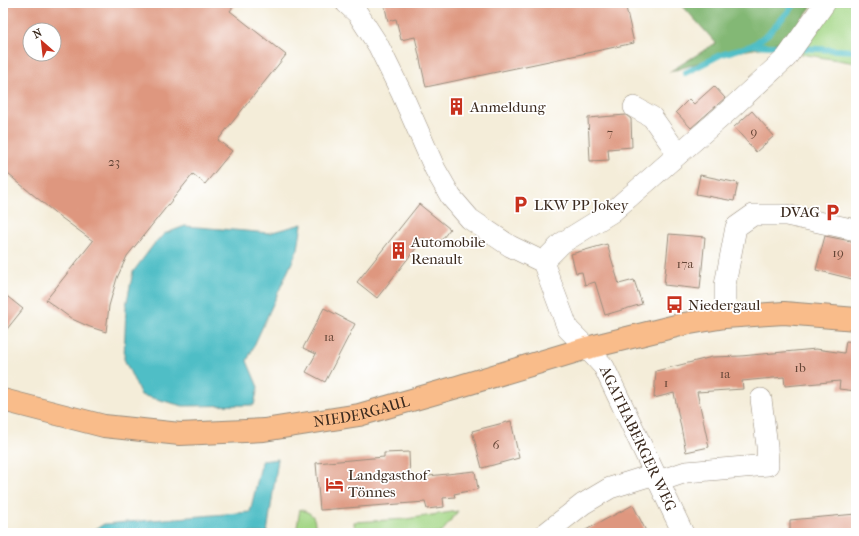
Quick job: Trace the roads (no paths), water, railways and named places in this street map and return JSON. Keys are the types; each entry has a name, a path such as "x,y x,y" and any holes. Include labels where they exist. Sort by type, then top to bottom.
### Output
{"main road":[{"name":"NIEDERGAUL","path":"3,400 104,426 180,434 264,430 368,412 587,348 684,324 725,317 784,313 856,319"}],"street":[{"path":"346,3 358,14 378,45 402,94 435,169 451,197 470,219 510,246 544,262 562,243 612,212 727,112 786,58 825,3"},
{"path":"634,107 652,117 678,154"},
{"path":"725,317 725,285 736,227 753,214 786,215 856,230"},
{"name":"AGATHABERGER WEG","path":"544,262 568,329 604,367 683,533"},
{"path":"546,533 583,504 610,488 686,472 768,465 768,446 762,399"}],"water":[{"path":"302,224 298,249 247,361 258,387 254,405 183,406 141,395 124,359 126,306 133,272 154,244 164,234 185,226 269,233"},
{"path":"278,459 267,533 89,533 104,524 250,512 262,461"}],"waterway":[{"path":"685,73 720,55 753,45 769,33 796,3"},
{"path":"753,45 789,47"},
{"path":"798,48 856,51"}],"place":[{"name":"Anmeldung","path":"457,107"},
{"name":"LKW PP Jokey","path":"521,205"},
{"name":"DVAG","path":"833,212"},
{"name":"Automobile Renault","path":"398,251"},
{"name":"Niedergaul","path":"675,305"},
{"name":"Landgasthof Tönnes","path":"335,484"}]}
